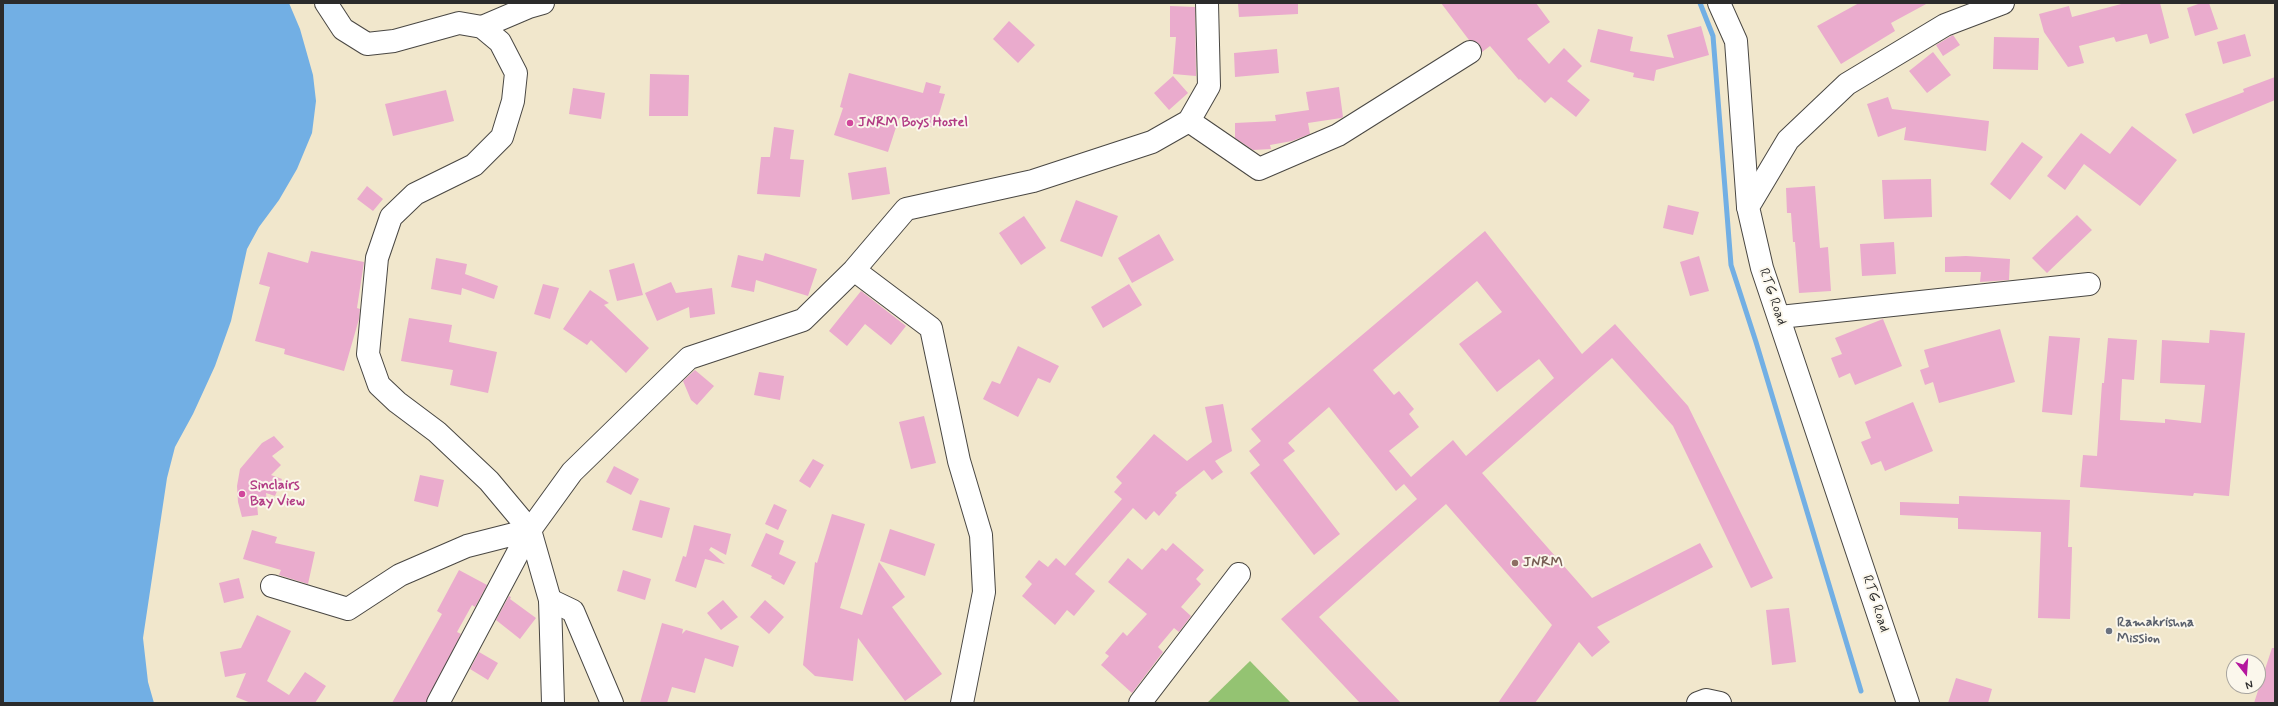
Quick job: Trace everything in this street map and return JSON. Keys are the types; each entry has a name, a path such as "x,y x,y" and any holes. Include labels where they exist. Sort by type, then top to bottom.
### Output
{"street":[{"path":"326,3 342,29 367,44 394,41 459,23 482,27 500,42 516,73 513,101 502,136 474,165 415,194 391,217 377,258 368,354 380,385 397,402 438,432 489,481 530,530 550,600 553,703"},
{"path":"482,27 529,7 543,3"},
{"path":"438,703 530,530 572,472 689,358 804,320 854,270 906,208 1034,181 1152,142 1189,121 1209,86 1207,3"},
{"name":"RTG Road","path":"1719,3 1736,41 1748,207 1762,268 1780,317 1908,703"},
{"path":"1748,207 1788,140 1846,84 1945,25 2003,3"},
{"path":"1189,121 1259,170 1338,135 1470,52"},
{"path":"854,270 931,328 960,462 981,536 984,592 962,703"},
{"path":"1780,317 2089,284"},
{"path":"272,586 348,609 400,575 467,546 530,530"},
{"path":"1140,703 1239,574"},
{"path":"550,600 574,611 612,703"},
{"path":"1698,703 1706,700 1720,703"}],"green space":[{"path":"1250,661 1291,703 1207,703"}],"water":[{"path":"3,3 289,3 300,29 313,75 316,101 312,133 297,169 279,200 259,227 247,249 231,321 215,366 193,414 175,447 167,478 143,638 148,682 154,703 3,703"}],"building":[{"path":"1238,3 1298,3 1298,14 1239,17"},
{"path":"1441,3 1536,3 1550,22 1527,39 1549,64 1564,48 1582,66 1567,81 1590,100 1576,117 1551,97 1545,103 1520,79 1519,80 1490,46 1482,52 1480,45 1475,41 1469,40"},
{"path":"1859,3 1928,3 1891,23 1895,31 1841,64 1817,26"},
{"path":"2125,3 2160,3 2169,38 2150,44 2147,34 2116,42 2114,37 2079,46 2084,63 2068,67 2044,32 2039,14 2069,6 2072,17"},
{"path":"2201,3 2209,3 2218,29 2195,36 2187,8"},
{"path":"1170,6 1195,7 1196,76 1173,74 1176,37 1170,37"},
{"path":"1009,21 1035,45 1018,63 993,39"},
{"path":"1701,26 1709,55 1656,70 1654,81 1633,77 1634,73 1590,62 1598,29 1633,37 1630,51 1674,58 1667,35"},
{"path":"2245,34 2251,56 2223,64 2217,42"},
{"path":"1953,35 1960,45 1943,56 1936,45"},
{"path":"1994,37 2039,38 2038,70 1993,69"},
{"path":"1277,49 1279,73 1235,77 1234,53"},
{"path":"1933,52 1951,75 1927,93 1909,71"},
{"path":"849,73 923,93 926,82 941,86 939,93 945,94 935,128 899,118 888,152 834,135 843,108 840,107"},
{"path":"650,74 689,75 688,116 649,116"},
{"path":"1173,76 1188,93 1169,110 1154,93"},
{"path":"2275,77 2275,100 2193,134 2185,114 2244,92 2243,89"},
{"path":"1339,87 1343,117 1308,123 1310,134 1292,141 1270,145 1271,149 1253,150 1235,138 1235,123 1276,121 1275,115 1309,110 1306,92"},
{"path":"573,88 605,93 601,119 569,114"},
{"path":"446,90 454,121 393,136 385,104"},
{"path":"1888,97 1892,109 1989,121 1986,151 1904,140 1906,127 1878,137 1867,104"},
{"path":"2132,126 2177,160 2140,206 2084,164 2065,190 2047,176 2081,133 2110,154"},
{"path":"774,127 794,130 790,159 804,160 800,197 757,194 761,157 770,157"},
{"path":"2022,142 2043,157 2010,200 1990,184"},
{"path":"886,167 890,194 852,200 848,173"},
{"path":"1931,179 1932,217 1884,219 1882,180"},
{"path":"367,186 383,199 373,211 357,199"},
{"path":"1815,186 1820,248 1828,247 1831,291 1799,293 1795,242 1793,242 1791,213 1787,213 1786,188"},
{"path":"1076,200 1118,216 1102,257 1060,241"},
{"path":"1668,205 1699,212 1693,235 1663,228"},
{"path":"2077,215 2092,230 2047,273 2032,258"},
{"path":"1024,216 1046,248 1021,265 999,233"},
{"path":"1485,231 1582,354 1615,324 1688,406 1773,578 1751,588 1673,426 1612,358 1482,473 1592,598 1700,543 1713,567 1597,627 1610,642 1592,657 1579,642 1535,703 1498,703 1552,625 1446,504 1319,617 1401,703 1360,703 1281,619 1417,499 1404,484 1396,491 1329,407 1288,443 1295,451 1283,460 1340,534 1314,555 1250,473 1260,465 1249,451 1261,441 1251,429","holes":["1477,281 1502,312 1459,344 1497,392 1539,359 1554,378 1466,456 1453,440 1411,477 1389,451 1419,427 1409,414 1414,409 1399,391 1394,395 1373,370"]},
{"path":"1159,234 1174,260 1132,283 1118,258"},
{"path":"1894,242 1896,274 1862,276 1860,244"},
{"path":"311,251 364,262 357,308 360,309 359,319 344,371 284,354 285,349 255,341 270,287 259,284 268,252 308,263"},
{"path":"765,253 817,269 808,296 756,280 754,292 731,287 738,255 763,261"},
{"path":"1699,256 1709,291 1690,296 1680,262"},
{"path":"1966,256 2010,259 2009,280 1980,282 1981,272 1945,272 1945,257"},
{"path":"436,258 467,264 465,274 498,286 494,299 462,288 461,295 431,289"},
{"path":"634,263 643,295 617,301 609,270"},
{"path":"671,282 676,293 712,288 715,314 690,318 689,307 657,321 645,293"},
{"path":"543,284 559,288 550,319 534,314"},
{"path":"1129,284 1142,305 1103,328 1091,307"},
{"path":"590,290 609,303 604,305 649,348 626,373 591,340 587,345 563,329"},
{"path":"861,291 906,326 891,345 865,324 847,346 829,331"},
{"path":"409,318 452,325 449,342 497,352 488,393 450,385 453,370 401,361"},
{"path":"1883,319 1902,366 1855,385 1850,373 1839,378 1831,358 1842,354 1835,338"},
{"path":"2000,329 2015,382 1939,403 1933,382 1925,385 1920,370 1929,367 1924,350"},
{"path":"2210,330 2245,333 2229,496 2194,493 2193,496 2080,487 2083,455 2097,456 2102,383 2104,383 2108,338 2137,340 2134,380 2122,379 2120,420 2165,423 2165,419 2201,423 2205,385 2160,383 2162,340 2209,343"},
{"path":"2049,336 2080,338 2072,415 2042,412"},
{"path":"1018,346 1059,366 1050,383 1038,378 1018,417 983,399 992,381 1000,384"},
{"path":"695,370 714,386 697,405 691,400 683,381"},
{"path":"759,372 784,376 780,400 754,395"},
{"path":"1913,402 1933,451 1885,471 1881,461 1871,465 1861,442 1871,438 1865,422"},
{"path":"1223,404 1232,451 1215,461 1223,472 1212,480 1204,470 1175,493 1177,495 1159,516 1154,511 1146,520 1133,508 1075,574 1095,591 1074,616 1067,610 1055,625 1022,596 1032,584 1025,577 1039,560 1048,567 1056,558 1065,566 1122,499 1114,492 1122,483 1116,477 1154,434 1187,461 1212,442 1205,407"},
{"path":"924,416 936,463 911,469 899,422"},
{"path":"274,436 284,447 272,456 281,465 271,475 282,479 275,496 266,493 267,502 257,503 258,515 242,517 238,502 237,486 240,469 262,443"},
{"path":"813,459 824,465 810,488 799,481"},
{"path":"614,466 639,479 631,495 606,482"},
{"path":"420,475 444,480 438,507 414,501"},
{"path":"1959,496 2070,500 2068,547 2072,547 2070,619 2038,618 2041,532 1958,529 1958,518 1900,515 1900,502 1959,504"},
{"path":"640,500 670,508 662,538 632,530"},
{"path":"774,504 787,510 778,530 765,524"},
{"path":"832,514 865,524 840,608 862,615 879,562 905,597 892,607 942,674 905,701 858,638 853,681 815,676 803,665 815,562 817,563"},
{"path":"694,525 731,534 726,555 711,547 709,550 725,564 705,559 696,588 675,581 683,556 686,557"},
{"path":"890,529 935,544 925,576 880,561"},
{"path":"252,530 277,537 275,543 315,552 308,584 279,575 281,570 243,559"},
{"path":"766,533 784,541 779,554 796,562 784,585 771,578 772,576 751,566"},
{"path":"1173,543 1204,570 1196,579 1201,584 1181,607 1191,616 1179,632 1174,628 1158,647 1163,652 1132,693 1101,665 1109,656 1105,653 1123,632 1127,636 1147,614 1108,582 1128,558 1142,570 1162,548 1166,551"},
{"path":"459,570 487,585 475,607 472,605 457,632 461,634 426,703 392,703 442,614 437,611"},
{"path":"623,570 651,579 645,600 617,591"},
{"path":"239,578 244,598 224,603 219,583"},
{"path":"509,596 511,597 510,599 536,618 520,639 496,620"},
{"path":"723,600 738,617 721,630 707,613"},
{"path":"765,600 784,617 769,634 750,617"},
{"path":"1789,608 1796,662 1772,665 1766,610"},
{"path":"257,615 291,631 267,681 289,695 305,672 326,686 315,703 251,703 236,697 246,673 225,677 220,652 241,648"},
{"path":"662,623 683,629 682,634 686,630 739,646 733,667 705,658 695,693 672,687 667,703 640,703"},
{"path":"2272,648 2275,648 2275,703 2254,703 2257,694 2266,694 2266,666"},
{"path":"479,652 498,663 488,680 470,669"},
{"path":"1956,678 1992,689 1988,703 1948,703"}],"waterway":[{"path":"1700,3 1713,36 1731,265 1756,342 1861,691"}],"place":[{"name":"JNRM Boys Hostel","path":"850,123"},
{"name":"Sinclairs Bay View","path":"242,494"},
{"name":"JNRM","path":"1515,563"},
{"name":"Ramakrishna Mission","path":"2109,631"}]}
